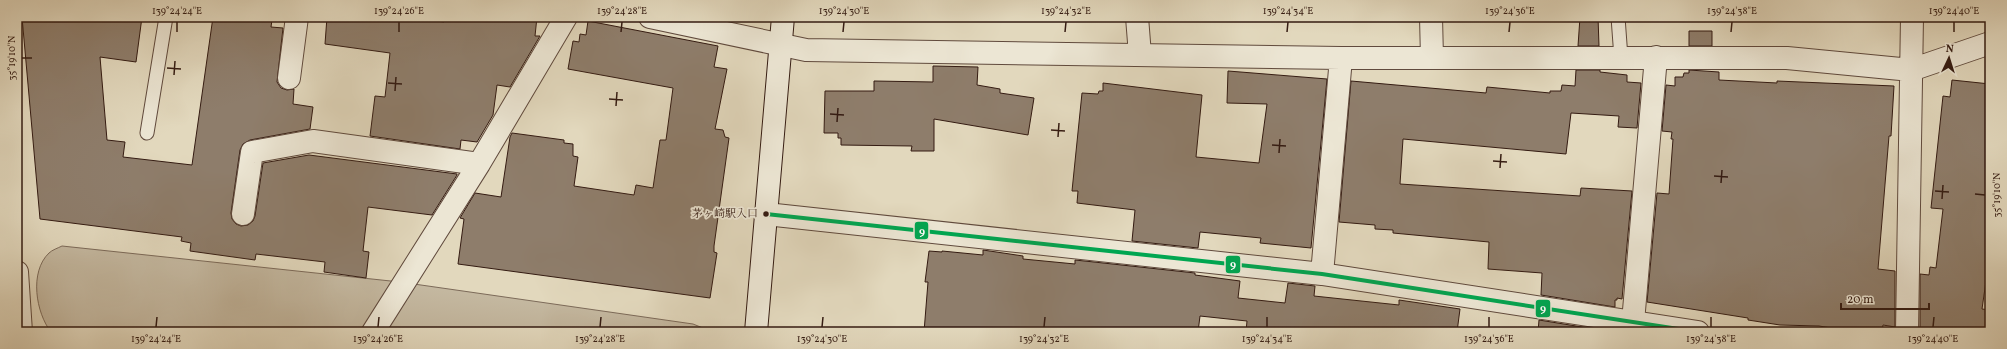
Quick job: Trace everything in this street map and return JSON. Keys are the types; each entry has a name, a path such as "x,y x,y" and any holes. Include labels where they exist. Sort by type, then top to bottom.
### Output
{"street":[{"path":"289,78 297,17"},
{"path":"373,332 479,164 566,17"},
{"path":"650,17 806,50 1341,58 1786,58 1911,70 1990,44"},
{"path":"756,332 783,17"},
{"path":"1137,17 1140,55"},
{"path":"1431,17 1432,58"},
{"path":"1907,332 1912,17"},
{"path":"1633,322 1656,57"},
{"path":"1322,274 1341,58"},
{"path":"243,214 252,152 313,141 479,164"},
{"path":"766,214 1322,274 1698,332"},
{"path":"17,272 21,332"}],"lane":[{"path":"147,134 166,17"},
{"path":"1618,17 1621,58"}],"shaded area":[{"path":"62,246 400,282 693,324 713,332 51,332 46,324 39,304 37,281 43,261 50,252"}],"building":[{"path":"22,17 142,17 136,62 100,57 107,140 125,142 123,157 192,165 213,17 246,17 272,20 271,27 283,28 277,82 281,88 287,90 294,89 293,104 313,107 310,129 250,140 243,144 240,150 231,213 232,219 236,224 241,226 248,225 253,221 255,216 263,163 309,155 457,175 432,215 368,207 363,251 369,252 366,278 324,272 325,262 256,254 255,260 190,251 191,243 181,241 182,237 40,219"},
{"path":"327,17 402,17 444,22 445,17 537,17 535,36 540,36 510,87 497,85 493,115 477,142 461,140 460,149 370,136 375,96 385,97 390,53 325,44"},
{"path":"1580,17 1598,17 1599,46 1578,46"},
{"path":"588,21 718,46 714,67 727,69 715,129 723,130 725,137 729,138 714,246 714,252 717,253 710,298 458,264 464,219 460,218 475,193 501,197 510,137 512,133 564,140 564,143 573,144 573,156 578,157 574,186 634,195 636,185 653,188 660,140 666,140 673,88 568,69 573,41 579,42 580,34 586,35"},
{"path":"1689,31 1712,31 1712,46 1689,46"},
{"path":"933,66 978,67 977,85 1000,89 1000,93 1034,98 1028,135 934,119 934,151 911,151 912,146 841,145 841,138 838,138 838,133 824,133 825,91 874,91 874,81 933,82"},
{"path":"1576,70 1600,70 1600,72 1627,75 1627,82 1641,83 1637,128 1618,127 1619,116 1571,113 1566,154 1403,139 1400,184 1580,196 1581,188 1632,191 1622,299 1617,298 1617,300 1615,300 1615,307 1541,295 1542,273 1488,269 1489,242 1393,233 1393,230 1375,229 1375,225 1339,222 1351,81 1486,93 1487,87 1550,93 1550,91 1561,91 1562,85 1575,86"},
{"path":"1689,70 1719,72 1719,80 1894,86 1891,136 1889,136 1878,269 1895,271 1895,327 1883,325 1882,332 1855,332 1819,326 1780,325 1748,320 1748,318 1647,302 1657,193 1669,194 1673,139 1671,139 1672,132 1662,131 1666,85 1675,86 1675,77 1683,77 1684,73 1689,73"},
{"path":"1228,71 1327,79 1311,248 1260,243 1261,238 1200,232 1198,248 1132,241 1135,210 1077,203 1078,191 1072,191 1082,93 1098,94 1099,91 1103,91 1103,83 1202,95 1196,157 1259,163 1267,104 1227,103"},
{"path":"1952,80 1990,84 1990,253 1982,309 1990,310 1990,332 1920,331 1920,274 1929,275 1930,267 1936,268 1943,209 1931,208 1943,96 1950,97"},
{"path":"983,250 1023,256 1023,259 1075,264 1075,260 1195,273 1195,275 1240,281 1238,298 1285,303 1288,283 1315,286 1314,296 1399,305 1399,300 1460,309 1457,332 1246,332 1247,321 1200,316 1198,332 924,332 928,282 925,282 929,251 983,255"},
{"path":"1539,320 1613,332 1538,332"}],"transit line":[{"name":"9","path":"766,214 1322,274 1698,332"}],"place":[{"name":"茅ヶ崎駅入口","path":"766,214"}]}
